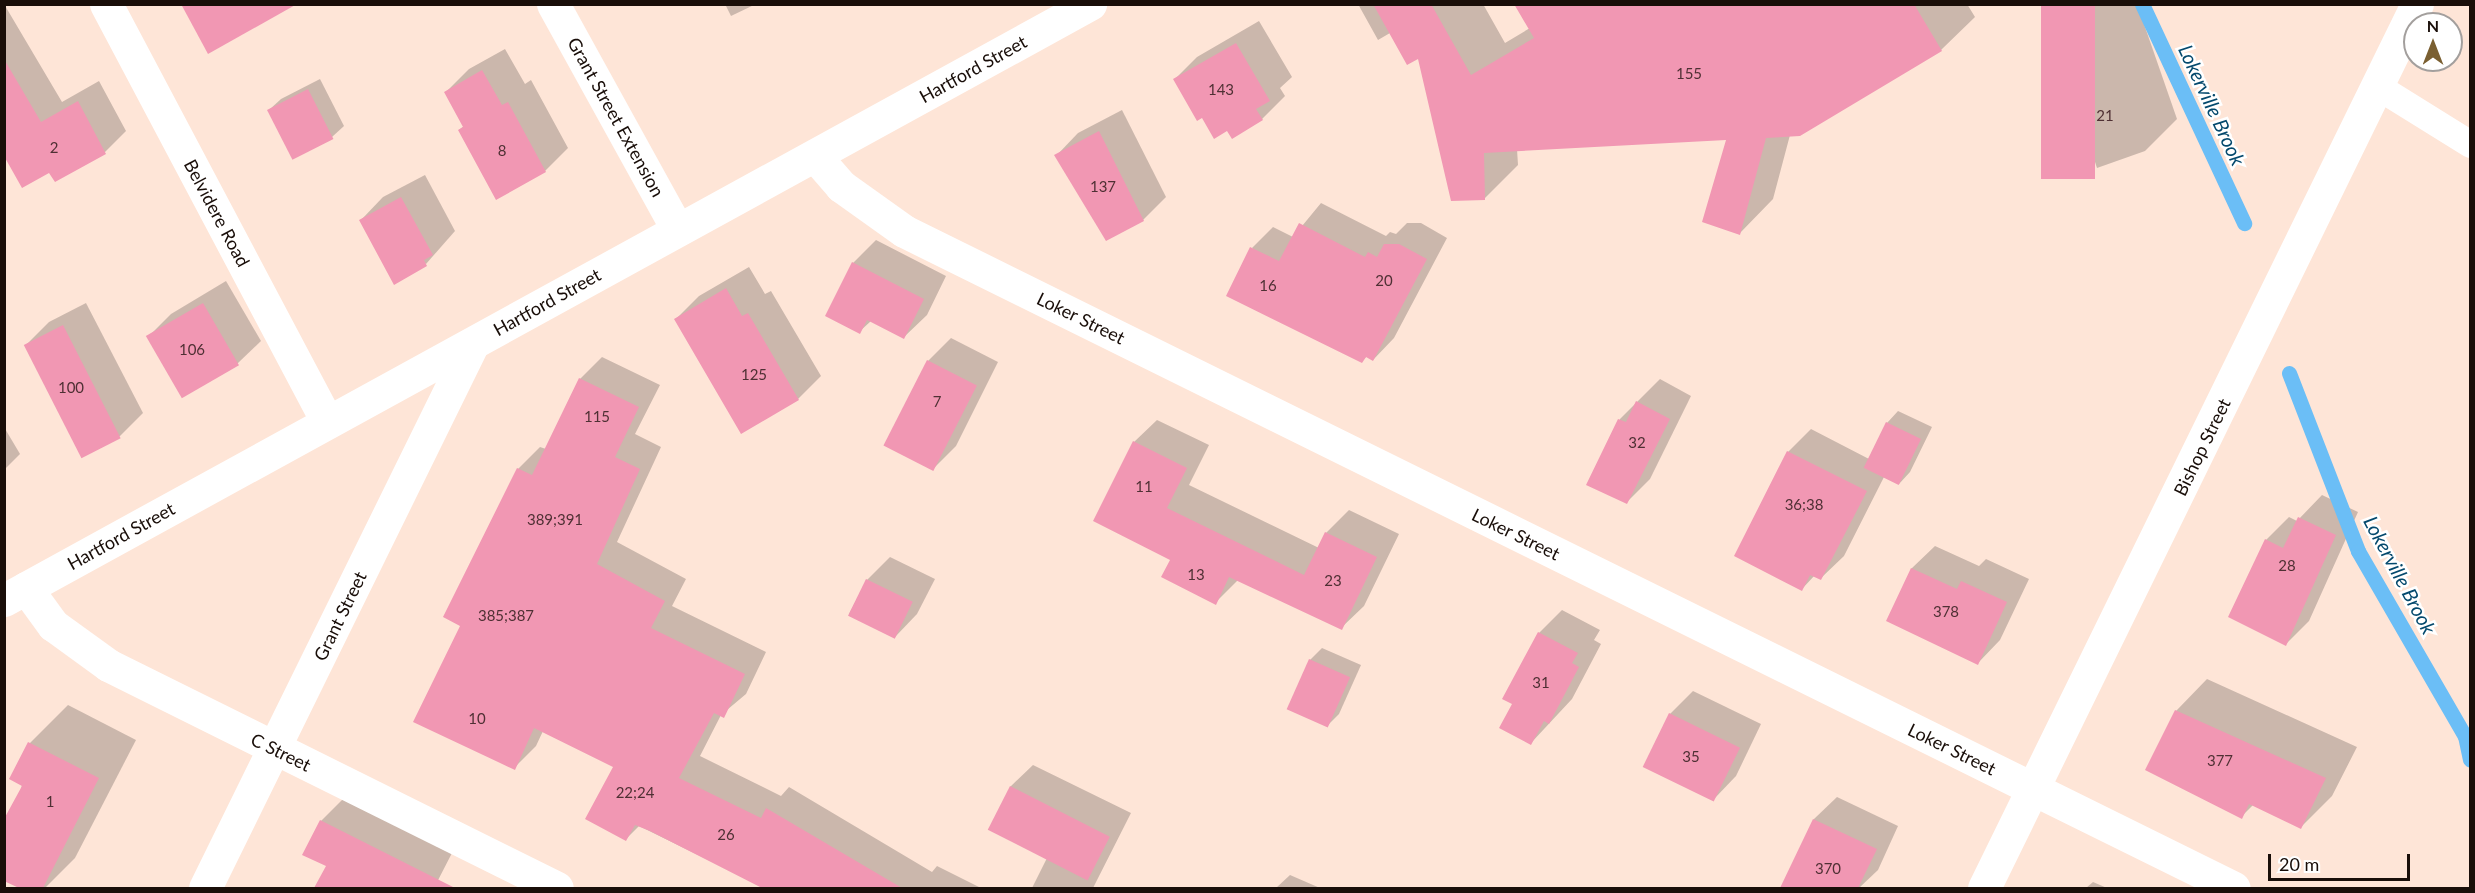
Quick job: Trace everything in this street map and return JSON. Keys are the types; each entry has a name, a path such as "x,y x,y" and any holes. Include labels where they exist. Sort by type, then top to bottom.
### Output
{"street":[{"name":"Belvidere Road","path":"106,4 327,422"},
{"name":"Grant Street Extension","path":"554,4 678,230"},
{"name":"Hartford Street","path":"15,594 1090,4"},
{"name":"Bishop Street","path":"1984,888 2417,4"},
{"name":"Loker Street","path":"815,156 841,186 904,231 2234,888"},
{"name":"Grant Street","path":"205,888 473,343"},
{"name":"C Street","path":"15,594 75,644 274,749 557,888"}],"lane":[{"path":"2377,86 2470,144"}],"building":[{"path":"181,4 297,4 208,54"},
{"path":"1373,4 1431,4 1471,75 1534,38 1514,4 1914,4 1942,51 1800,136 1766,138 1740,235 1702,222 1726,140 1484,153 1485,200 1451,201 1418,59 1407,65"},
{"path":"2041,4 2095,4 2095,179 2041,179"},
{"path":"1236,43 1270,101 1256,109 1263,120 1232,139 1227,131 1214,139 1202,118 1197,121 1173,79"},
{"path":"4,59 41,122 78,101 106,154 55,182 49,173 22,188 4,156"},
{"path":"482,70 502,105 508,102 546,172 496,200 458,130 463,127 444,92"},
{"path":"308,89 333,139 292,160 267,110"},
{"path":"1099,131 1144,221 1106,241 1054,155"},
{"path":"401,197 433,255 424,260 427,266 394,285 359,220"},
{"path":"1299,223 1365,257 1368,252 1377,257 1384,244 1399,244 1427,259 1373,361 1366,357 1362,363 1226,296 1250,247 1279,261"},
{"path":"852,262 924,299 904,339 867,320 860,334 825,316"},
{"path":"726,288 742,316 748,313 799,400 741,434 674,319"},
{"path":"203,303 239,365 182,398 146,336"},
{"path":"63,325 121,438 81,458 24,345"},
{"path":"927,360 977,385 933,471 883,446"},
{"path":"579,378 639,407 615,457 640,469 597,564 665,601 651,628 745,674 724,718 714,713 679,778 761,818 766,808 902,888 762,888 635,825 626,841 585,819 613,767 534,728 515,770 413,722 460,626 443,617 517,468 532,475"},
{"path":"1636,401 1670,419 1627,504 1586,485 1618,419 1626,422"},
{"path":"1886,422 1921,439 1899,485 1864,468"},
{"path":"1133,441 1187,468 1167,508 1304,575 1325,532 1377,557 1342,630 1229,577 1216,605 1161,577 1170,560 1093,521"},
{"path":"1787,451 1867,491 1821,580 1810,575 1802,591 1734,556"},
{"path":"2298,517 2336,535 2286,646 2228,617 2265,539 2283,548"},
{"path":"1911,568 1957,589 1961,581 2007,602 1978,665 1886,621"},
{"path":"866,579 913,602 895,639 848,616"},
{"path":"1538,632 1578,653 1572,663 1579,667 1549,724 1544,721 1531,745 1499,728 1512,704 1502,699"},
{"path":"1309,659 1350,677 1328,728 1287,709"},
{"path":"2175,710 2326,778 2301,829 2249,804 2242,819 2145,770"},
{"path":"1669,713 1740,748 1714,802 1643,767"},
{"path":"28,742 99,778 43,888 19,888 4,881 4,819 22,786 9,779"},
{"path":"1010,786 1110,837 1088,881 988,830"},
{"path":"1813,819 1877,849 1858,888 1780,888"},
{"path":"320,820 455,888 314,888 326,866 302,855"}],"waterway":[{"name":"Lokerville Brook","path":"2142,4 2244,223"},
{"name":"Lokerville Brook","path":"2289,373 2358,551 2465,736 2470,759"}]}
